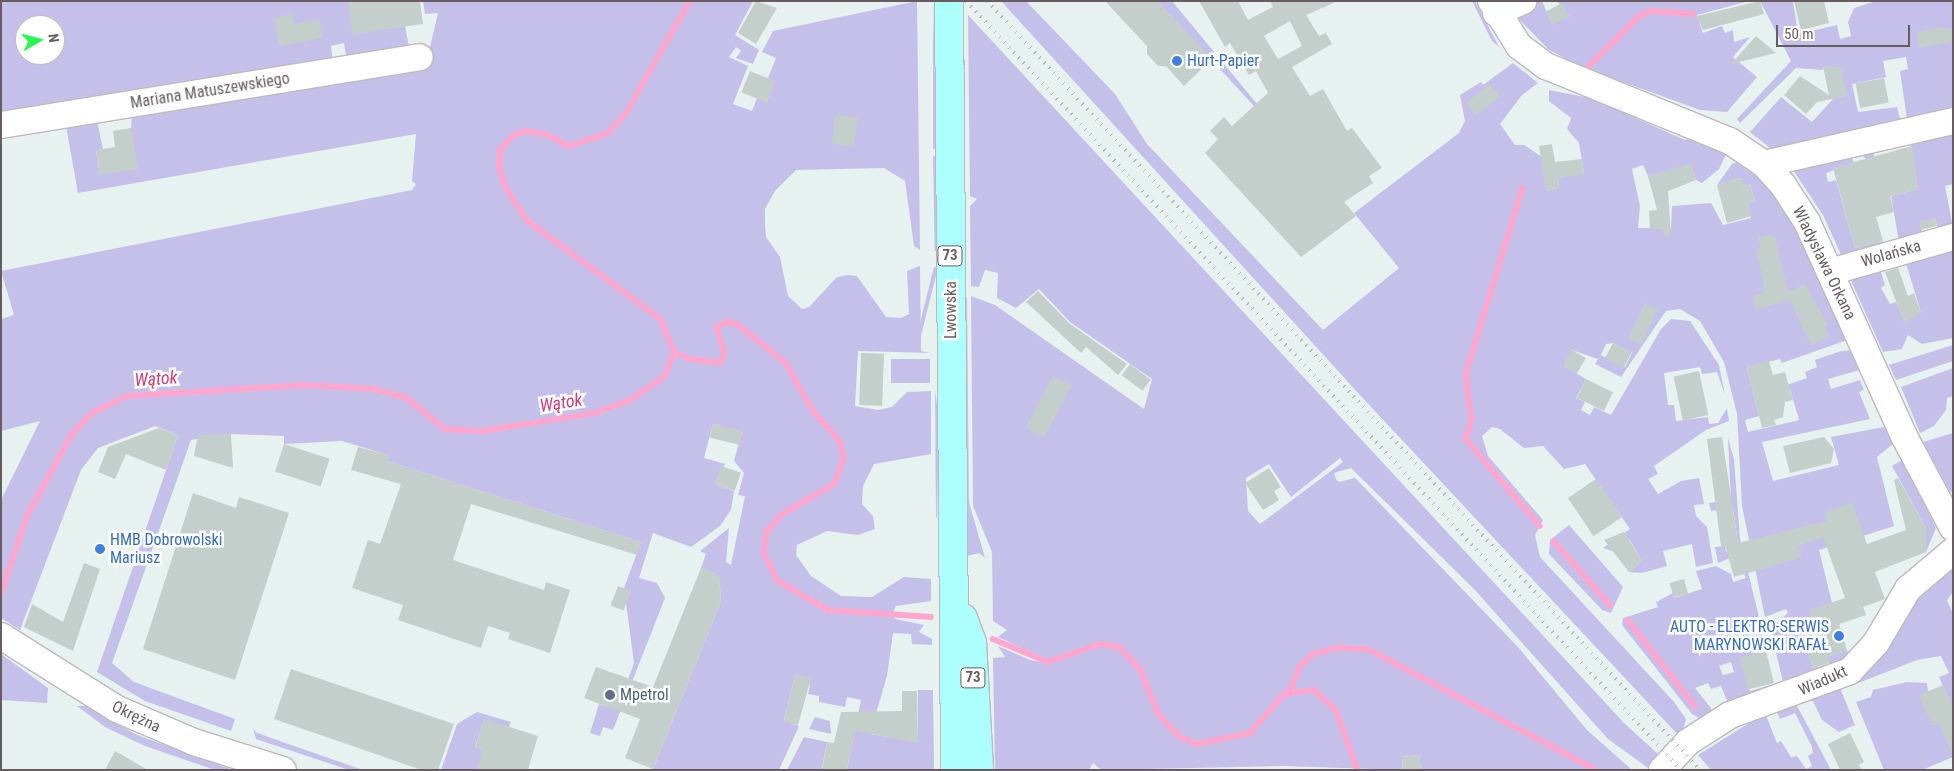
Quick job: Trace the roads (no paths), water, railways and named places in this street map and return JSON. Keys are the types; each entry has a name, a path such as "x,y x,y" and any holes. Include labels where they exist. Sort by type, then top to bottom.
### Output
{"main road":[{"name":"Lwowska","path":"949,1 955,770"},
{"name":"Lwowska","path":"954,589 972,643 979,770"}],"street":[{"path":"1493,7 1523,1"},
{"name":"Władysława Orkana","path":"1493,7 1519,46 1546,66 1716,134 1764,164 1800,210 1904,436 1950,518"},
{"name":"Mariana Matuszewskiego","path":"1,126 420,57"},
{"path":"1764,164 1953,121"},
{"name":"Wolańska","path":"1830,272 1953,237"},
{"name":"Wiadukt","path":"1662,770 1688,742 1732,714 1850,671 1876,643 1908,589 1953,552"},
{"name":"Okrężna","path":"10,642 117,710 194,742 283,770"}],"waterway":[{"name":"Wątok","path":"1,593 27,516 72,434 92,413 127,396 307,385 374,389 407,398 445,429 483,431 595,413 630,400 664,377 674,352 660,319 527,221 506,189 499,167 500,150 514,135 526,131 548,135 569,146 607,134 626,113 690,1"},
{"path":"1589,66 1638,17 1651,11 1693,14"},
{"path":"1523,188 1466,375 1472,420 1466,439 1540,526"},
{"path":"674,352 690,359 721,363 724,352 716,328 727,322 737,324 786,363 814,412 840,441 844,459 835,484 782,515 767,532 764,553 778,581 828,610 931,617"},
{"path":"1554,541 1610,605"},
{"path":"1628,620 1695,706"},
{"path":"993,639 1048,662 1100,644 1120,647 1141,670 1159,715 1180,737 1197,744 1250,733 1284,694 1314,690 1336,710 1358,770"},
{"path":"1290,691 1300,666 1312,655 1336,648 1368,649 1597,770"}],"railway":[{"path":"966,1 1681,770"},
{"path":"987,1 1700,770"}],"place":[{"name":"Hurt-Papier","path":"1177,61"},
{"name":"HMB Dobrowolski Mariusz","path":"100,549"},
{"name":"AUTO - ELEKTRO-SERWIS MARYNOWSKI RAFAŁ","path":"1839,636"},
{"name":"Mpetrol","path":"610,695"}]}
